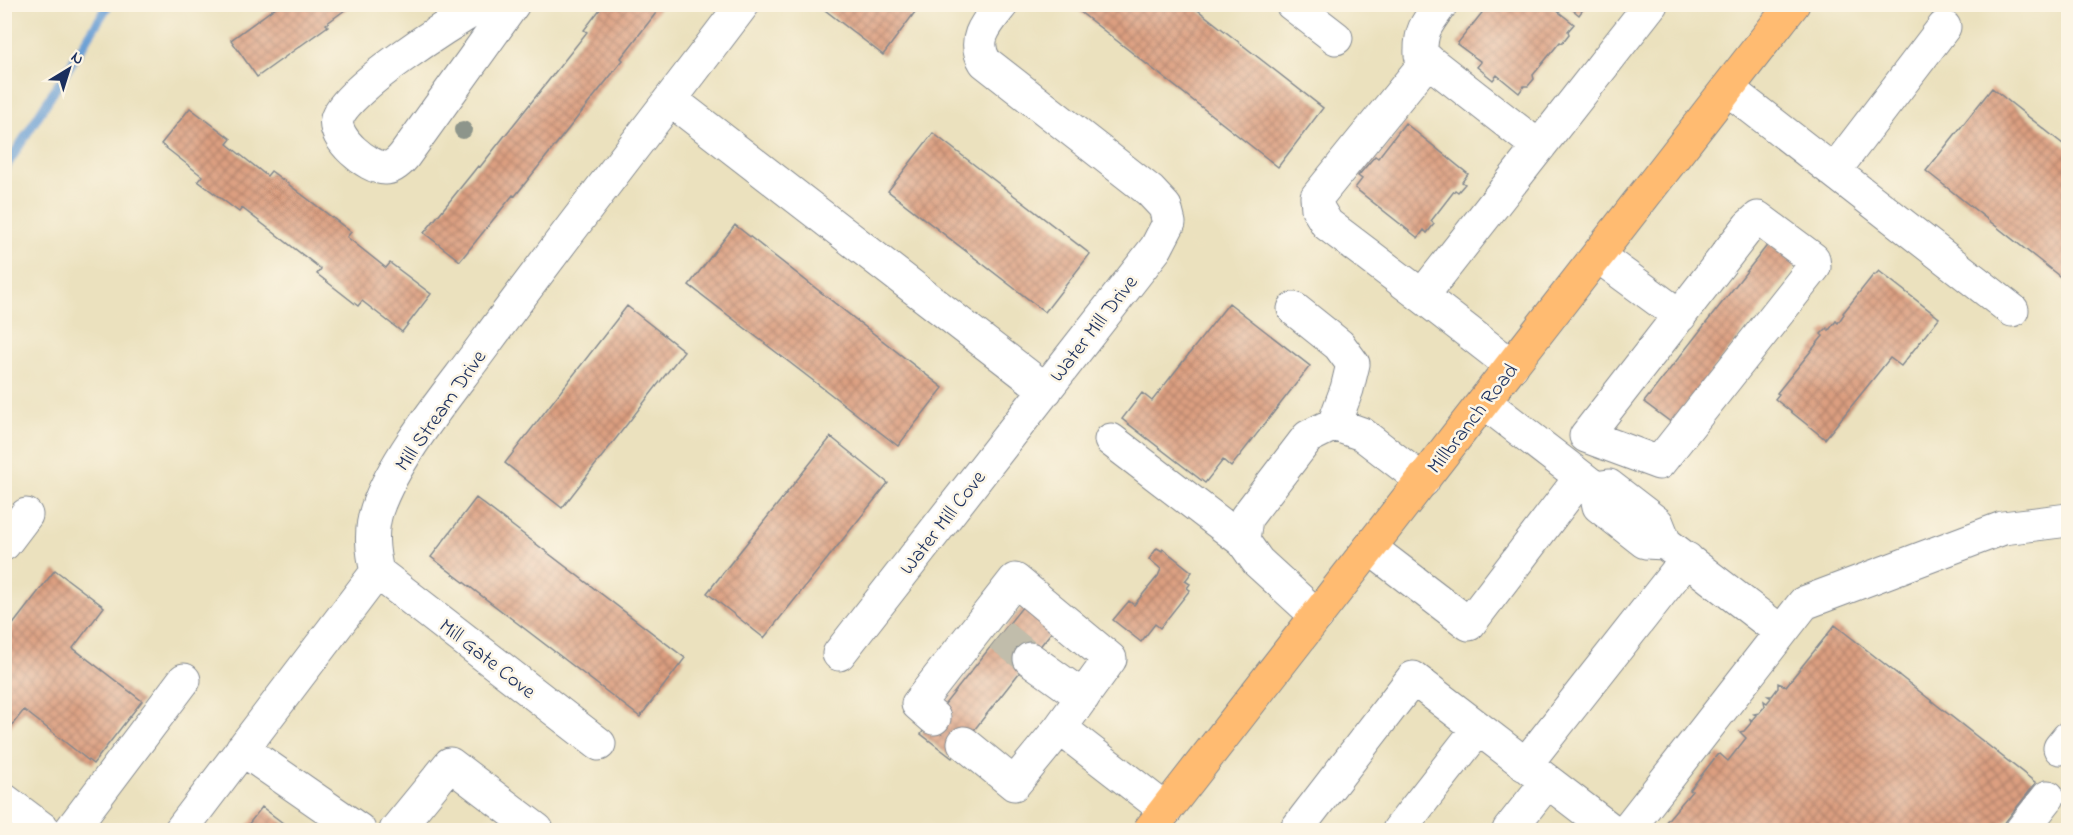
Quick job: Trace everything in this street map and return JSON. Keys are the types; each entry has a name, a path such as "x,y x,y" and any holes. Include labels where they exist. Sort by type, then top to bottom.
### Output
{"main road":[{"name":"Millbranch Road","path":"1158,820 1793,4"}],"street":[{"path":"484,4 452,23 363,86 342,107 337,118 338,132 345,142 365,160 385,168 391,167 404,156 513,4"},
{"name":"Water Mill Drive","path":"670,100 1046,390 1156,248 1169,223 1165,207 1150,191 985,62 981,55 979,39 986,25 1002,4"},
{"path":"1292,4 1336,38"},
{"path":"1441,4 1420,36 1421,56 1539,147"},
{"path":"1422,296 1651,4"},
{"name":"Mill Stream Drive","path":"377,572 372,549 372,528 378,509 403,458 502,320 743,5"},
{"path":"1834,171 1944,27"},
{"path":"1428,60 1317,197 1318,209 1327,224 1512,366"},
{"path":"1728,88 2012,310"},
{"path":"1758,218 1813,260 1814,267 1659,463 1586,436 1593,427 1680,316 1749,226 1758,218"},
{"path":"1598,256 1680,316"},
{"path":"1243,541 1246,518 1308,437 1334,424 1347,389 1353,364 1339,345 1294,309"},
{"name":"Water Mill Cove","path":"839,654 1046,390"},
{"path":"1484,402 1588,483 1599,506 1645,543 1676,551 1781,632"},
{"path":"1334,424 1362,434 1423,481"},
{"path":"1111,440 1243,541 1258,562 1317,615"},
{"path":"1370,548 1469,624 1588,483"},
{"path":"4,544 26,515"},
{"path":"1627,831 1804,603 2003,528 2068,520"},
{"path":"1509,831 1536,773 1676,551"},
{"path":"181,831 377,572"},
{"name":"Mill Gate Cove","path":"377,572 599,744"},
{"path":"933,718 918,704 992,628 1015,580 1110,659 1060,728 1014,784 964,743"},
{"path":"1030,659 1083,697"},
{"path":"1296,831 1413,678 1611,831"},
{"path":"71,831 184,680"},
{"path":"1060,728 1158,820"},
{"path":"1399,831 1478,729"},
{"path":"243,749 359,831"},
{"path":"396,831 450,765 537,831"},
{"path":"2022,831 2048,797"},
{"path":"4,800 45,831"}],"building":[{"path":"280,4 353,4 326,24 328,26 257,77 231,40"},
{"path":"604,4 663,4 621,58 623,60 460,261 424,233 478,166 480,167 587,32 584,30"},
{"path":"829,4 921,4 883,55 825,10"},
{"path":"1070,4 1190,4 1323,108 1278,167"},
{"path":"1489,4 1552,4 1551,6 1574,24 1562,43 1560,42 1533,75 1534,79 1519,93 1497,75 1493,80 1477,67 1481,62 1457,44"},
{"path":"1566,4 1587,4 1579,15"},
{"path":"1992,88 2068,148 2068,283 1926,171"},
{"path":"190,108 231,139 227,144 267,176 271,171 351,232 347,237 386,268 390,263 431,294 402,332 362,301 358,306 317,274 321,269 242,208 239,212 198,181 202,176 161,144"},
{"path":"1405,123 1468,174 1462,182 1465,184 1458,192 1455,190 1431,221 1434,224 1427,233 1424,230 1418,238 1355,188 1362,179 1358,176 1375,156 1378,158"},
{"path":"933,133 1090,254 1045,312 888,191"},
{"path":"735,225 943,388 898,446 689,285"},
{"path":"1769,243 1796,264 1672,423 1644,402"},
{"path":"1879,271 1939,318 1901,366 1890,358 1825,439 1775,399 1779,394 1777,393 1823,336 1821,334 1827,328 1829,330 1836,321 1838,323 1843,313 1874,274"},
{"path":"1229,303 1310,366 1231,467 1223,460 1205,483 1122,419 1142,393 1152,401"},
{"path":"627,306 684,351 562,508 505,463"},
{"path":"831,437 888,483 764,638 707,593"},
{"path":"476,498 685,658 640,717 431,557"},
{"path":"1157,548 1162,551 1163,549 1192,572 1185,581 1190,584 1187,588 1190,590 1160,628 1155,624 1141,642 1113,620 1129,601 1134,605 1158,576 1161,569 1149,559"},
{"path":"55,570 104,607 73,648 142,701 93,764 24,710 4,735 4,636"},
{"path":"1027,601 1057,625 952,758 921,734"},
{"path":"1835,625 2036,783 1999,830 1659,830 1692,791 1690,790 1717,755 1720,754 1728,761 1746,738 1740,732 1751,723 1750,719 1752,720 1756,715 1754,714 1759,713 1765,706 1764,701 1767,703 1771,698 1768,696 1772,696 1778,688 1778,683 1786,686"},
{"path":"262,807 292,830 244,830"}],"waterway":[{"path":"4,170 109,4"}],"tunnel":[{"path":"1000,635 1030,659"}]}
